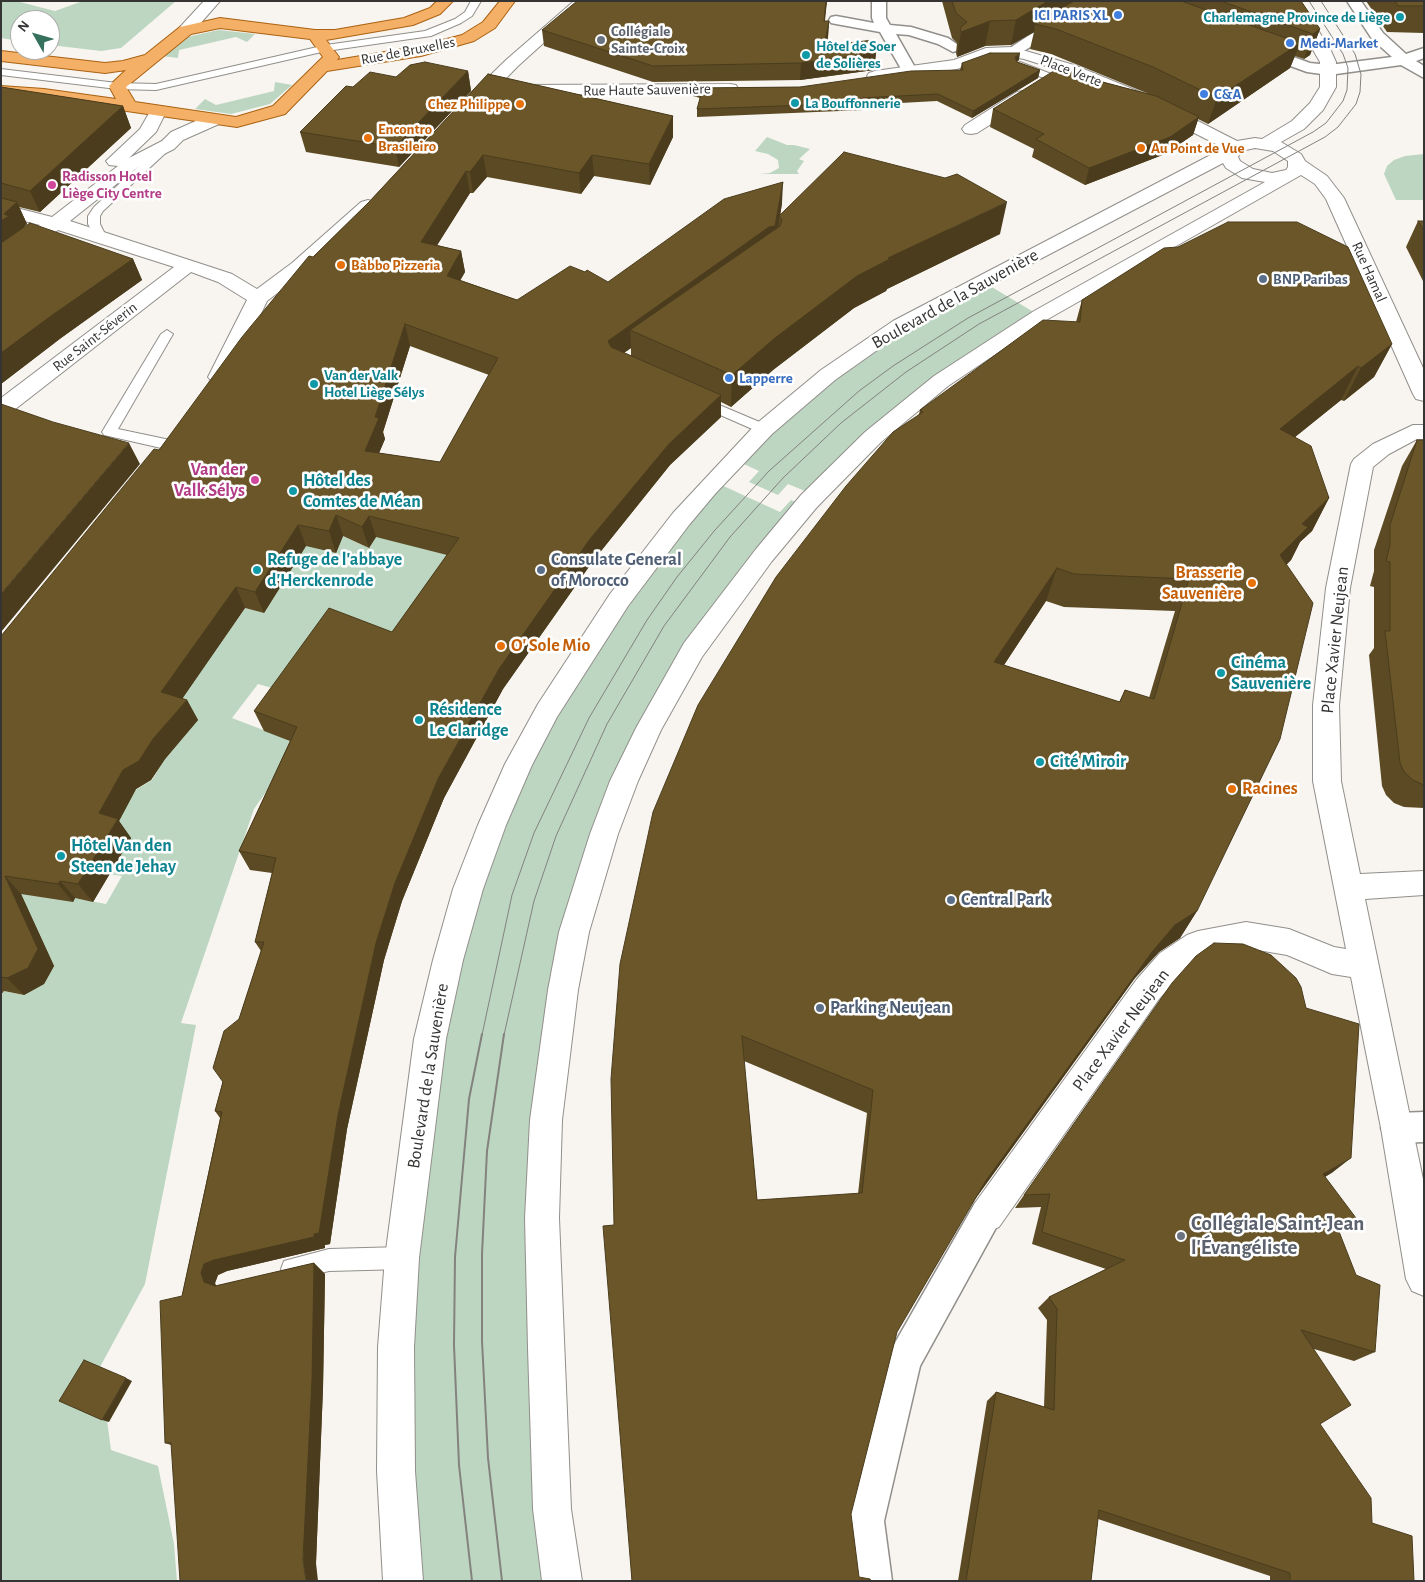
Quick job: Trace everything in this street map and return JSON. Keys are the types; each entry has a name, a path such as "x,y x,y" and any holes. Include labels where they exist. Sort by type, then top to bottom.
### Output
{"main road":[{"name":"Rue de Bruxelles","path":"186,30 220,23 315,35 335,35 408,22 435,11 446,1"},
{"name":"Rue de Bruxelles","path":"322,67 422,51 468,38 489,25 508,1"},
{"path":"129,107 117,86 186,30"},
{"path":"6,93 44,94 237,122 279,110 331,57 315,35"},
{"path":"1,56 105,68 124,66 152,58"}],"street":[{"path":"186,30 213,1"},
{"path":"458,119 487,88 583,1"},
{"path":"879,1 879,18 909,71"},
{"path":"864,78 957,64 986,53 1016,59 1033,39 1100,1"},
{"path":"1292,1 1323,51 1329,70 1328,87 1317,106 1298,126 1266,144 1249,144 1233,149 1229,158 1232,164 1248,174 1272,178 1295,169"},
{"path":"1354,1 1377,36 1404,60 1424,73"},
{"path":"836,20 859,26 926,35 953,47"},
{"path":"1242,44 1307,67 1329,70 1404,60 1424,53"},
{"name":"Place Verte","path":"1016,59 1036,57 1068,68 1138,98 1233,149"},
{"path":"971,129 1052,78"},
{"name":"Rue Haute Sauvenière","path":"487,88 542,91 742,88"},
{"path":"56,224 74,201 147,132 158,112"},
{"path":"1,261 56,224 132,163 168,145 177,136 213,120"},
{"name":"Rue Hamal","path":"1266,144 1288,152 1295,158 1295,169 1321,180 1335,198 1424,394"},
{"name":"Boulevard de la Sauvenière","path":"403,1581 396,1471 396,1347 402,1258 430,1039 448,960 468,889 492,825 519,764 547,711 609,615 681,519 764,429 828,374 900,325 1233,149"},
{"path":"562,1581 552,1509 546,1357 542,1218 546,1120 562,1000 581,905 607,825 624,781 649,728 693,650 758,562 810,501 873,437 941,381 1040,316 1295,169"},
{"path":"207,394 232,356 258,298 299,267 381,194"},
{"path":"1,209 188,265 225,278 258,298"},
{"name":"Rue Saint-Séverin","path":"1,409 188,265"},
{"name":"Place Xavier Neujean","path":"1424,432 1413,432 1381,449 1362,464 1338,588 1326,706 1327,781 1350,887 1364,966 1411,1128 1424,1279"},
{"path":"1350,887 1424,883"},
{"name":"Place Xavier Neujean","path":"987,1215 1148,990 1171,963 1198,944 1246,935 1289,942 1332,960 1364,966"},
{"path":"873,1581 865,1521 904,1360 987,1215"}],"lane":[{"path":"1,72 117,86 156,87 326,48 427,34 449,27 469,14 476,1"},
{"path":"1016,59 1052,78 1078,87"},
{"path":"1112,98 1164,111"},
{"path":"101,238 94,224 94,216 98,209 168,145"},
{"path":"167,334 109,432 170,445"},
{"path":"682,392 764,429"},
{"path":"274,1273 329,1260 402,1258"}],"green space":[{"path":"1,1 16,1 51,10 10,10 10,39 1,38"},
{"path":"83,1 176,1 121,48 101,51 60,46 60,10 58,10"},
{"path":"219,30 255,34 247,42 236,37 179,50 178,58 162,56 187,37"},
{"path":"275,82 292,85 270,104 231,114 195,109 205,99 216,105 274,91"},
{"path":"767,137 787,145 810,149 799,159 804,161 797,171 799,174 760,174 770,173 779,168 778,160 768,154 755,151"},
{"path":"1424,154 1424,200 1396,200 1384,174 1387,166 1394,160 1405,156"},
{"path":"985,283 1037,314 812,494 788,484 778,495 749,482 759,471 737,461 768,430 902,326"},
{"path":"717,483 780,512 791,500 800,504 689,649 558,988 557,1581 410,1581 403,1346 435,1040 496,826 586,655"},
{"path":"387,520 453,556 381,646 272,688 258,684 232,718 300,744 254,809 181,1023 196,1025 145,1284 100,1367 111,1450 158,1466 174,1544 177,1581 1,1581 1,996 4,991 24,995 44,984 54,966 1,891 75,898 106,904 122,876 109,874 113,832 132,792 152,780 161,765 169,738 180,741 197,720 177,706 245,608 264,613 306,546 343,536 369,548"}],"building":[{"path":"577,1 826,1 824,21 829,21 824,46 873,40 876,53 801,63 653,66 542,30"},
{"path":"952,1 1048,1 1016,20 990,21 961,32 960,28 967,22 956,13"},
{"path":"1074,1 1181,1 1300,43 1217,98 1153,67 1056,29 1035,24"},
{"path":"1221,1 1301,1 1320,29 1313,34"},
{"path":"1395,1 1424,1 1424,6 1398,6"},
{"path":"990,53 1020,53 1015,57 1017,62 1040,70 973,111 938,94 862,98 864,103 697,109 702,91 693,88 800,87 911,71 963,70 962,63"},
{"path":"425,62 468,71 395,147 300,132 346,86 353,87 370,72 396,77 410,65"},
{"path":"1060,67 1095,80 1156,96 1199,117 1170,137 1089,168 1036,139 1044,134 993,109"},
{"path":"488,74 673,116 649,164 592,155 579,173 483,155 470,172 466,171 421,242 461,251 447,276 517,300 570,266 585,272 587,270 608,282 724,199 783,182 775,226 769,227 608,341 611,347 721,395 669,444 590,539 499,669 438,779 395,883 376,943 338,1115 319,1233 314,1234 314,1237 214,1260 204,1264 201,1273 204,1282 215,1286 314,1263 312,1380 303,1560 306,1581 180,1581 171,1443 165,1443 160,1301 182,1296 222,1112 215,1111 223,1082 213,1068 224,1031 239,1019 264,942 255,942 276,858 239,851 297,727 254,711 329,608 392,632 459,538 369,516 362,527 336,515 329,531 298,525 255,592 236,587 161,692 187,700 153,739 139,761 123,770 99,813 118,819 78,884 60,881 58,884 5,876 38,949 28,968 7,978 1,977 1,636 154,449 159,450 242,337 309,256 313,257 369,202","holes":["405,324 498,358 440,462 365,451 379,418 375,417"]},
{"path":"1,87 123,106 30,191 1,183"},
{"path":"844,152 945,178 957,174 1007,202 888,258 890,259 857,276 775,338 732,375 630,330 780,226 782,220 779,216"},
{"path":"1,198 17,202 4,214 9,216 1,221"},
{"path":"1418,221 1424,221 1424,231"},
{"path":"1228,222 1297,222 1348,247 1392,344 1361,368 1358,366 1280,429 1311,446 1329,498 1302,524 1308,527 1280,555 1313,603 1280,739 1197,911 1175,925 1152,952 985,1182 897,1332 851,1514 859,1577 870,1579 871,1581 632,1581 603,1226 614,1225 611,1079 620,964 653,812 698,705 776,577 846,486 893,432 923,412 920,410 1043,320 1080,322 1082,300 1164,248 1178,247","holes":["1057,568 1074,574 1189,579 1154,699 1125,690 1120,702 994,662","742,1036 873,1090 862,1193 757,1200"]},
{"path":"30,223 133,259 1,353 1,243"},
{"path":"1,404 53,422 129,443 1,594"},
{"path":"1417,440 1424,440 1424,785 1413,780 1404,772 1400,763 1385,631 1390,631 1390,562 1386,561 1390,545 1390,525"},
{"name":"Collégiale Saint-Jean l'Évangéliste","path":"1214,943 1243,944 1271,955 1296,978 1301,987 1306,1008 1359,1024 1351,1158 1323,1174 1356,1218 1338,1229 1356,1275 1380,1285 1375,1352 1301,1330 1351,1405 1320,1424 1371,1498 1372,1523 1412,1536 1414,1581 1290,1581 1290,1573 1099,1510 1091,1581 966,1581 996,1392 1054,1410 1057,1309 1049,1297 1125,1260 1042,1232 1050,1194 1024,1195 1172,983 1196,956"},
{"path":"84,1360 126,1378 102,1420 59,1401"}],"tram line":[{"path":"482,1035 512,895 534,833 589,718 647,620 677,577 715,530 769,471 859,391 893,366 968,318 1313,132 1326,123 1343,101 1347,90 1348,68 1343,54 1309,1"},
{"path":"504,1035 534,901 556,836 607,724 664,626 730,537 783,478 841,423 906,372 979,324 1325,137 1338,127 1356,104 1360,92 1361,74 1355,54 1321,1"},
{"path":"472,1581 459,1465 454,1345 455,1257 469,1099 482,1034"},
{"path":"502,1581 488,1458 482,1341 482,1254 487,1151 504,1034"}],"place":[{"name":"ICI PARIS XL","path":"1118,15"},
{"name":"Charlemagne Province de Liège","path":"1400,17"},
{"name":"Collégiale Sainte-Croix","path":"601,40"},
{"name":"Medi-Market","path":"1290,43"},
{"name":"Hôtel de Soer de Solières","path":"806,55"},
{"name":"C&A","path":"1204,94"},
{"name":"La Bouffonnerie","path":"795,103"},
{"name":"Chez Philippe","path":"520,104"},
{"name":"Encontro Brasileiro","path":"368,138"},
{"name":"Au Point de Vue","path":"1141,148"},
{"name":"Radisson Hotel Liège City Centre","path":"52,185"},
{"name":"Bàbbo Pizzeria","path":"341,265"},
{"name":"BNP Paribas","path":"1263,279"},
{"name":"Lapperre","path":"729,378"},
{"name":"Van der Valk Hotel Liège Sélys","path":"314,384"},
{"name":"Van der Valk Sélys","path":"255,480"},
{"name":"Hôtel des Comtes de Méan","path":"293,491"},
{"name":"Refuge de l'abbaye d'Herckenrode","path":"257,570"},
{"name":"Consulate General of Morocco","path":"541,570"},
{"name":"Brasserie Sauvenière","path":"1252,583"},
{"name":"O' Sole Mio","path":"501,646"},
{"name":"Cinéma Sauvenière","path":"1221,673"},
{"name":"Résidence Le Claridge","path":"419,720"},
{"name":"Cité Miroir","path":"1040,762"},
{"name":"Racines","path":"1232,789"},
{"name":"Hôtel Van den Steen de Jehay","path":"61,856"},
{"name":"Central Park","path":"951,900"},
{"name":"Parking Neujean","path":"820,1008"},
{"name":"Collégiale Saint-Jean l'Évangéliste","path":"1181,1236"}]}
